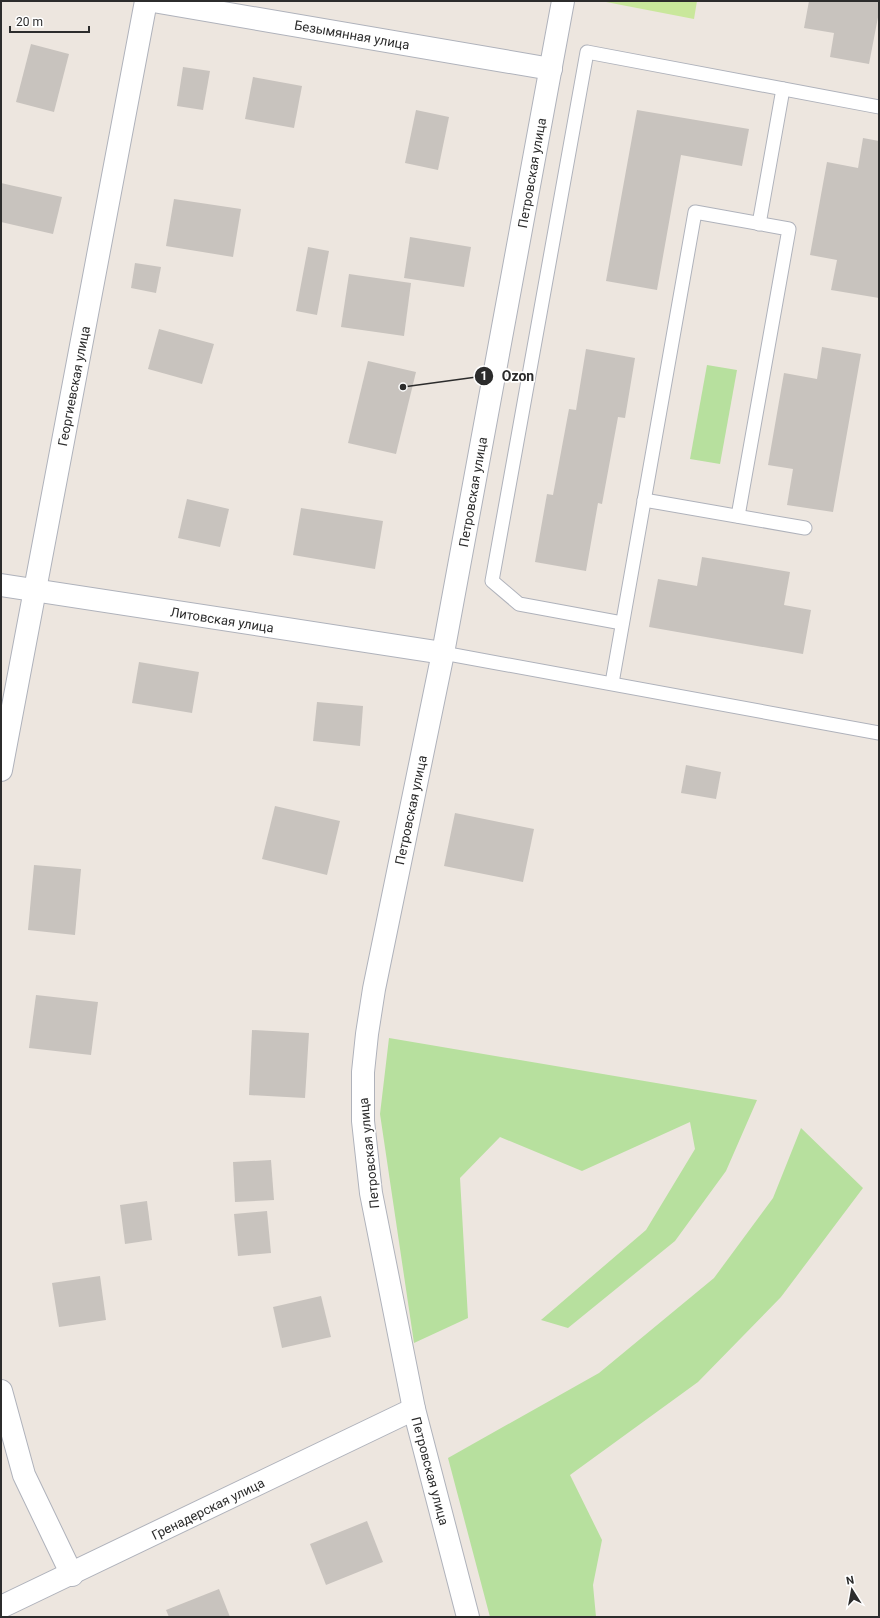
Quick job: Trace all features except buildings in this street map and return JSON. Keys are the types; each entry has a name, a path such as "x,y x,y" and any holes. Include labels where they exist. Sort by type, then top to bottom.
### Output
{"street":[{"name":"Георгиевская улица","path":"1,770 36,592 146,1"},
{"name":"Безымянная улица","path":"153,1 551,69"},
{"name":"Петровская улица","path":"468,1617 414,1409 371,1193 363,1121 363,1072 374,989 443,654 563,1"},
{"name":"Литовская улица","path":"1,585 36,592 443,654"},
{"path":"1,1391 24,1475 72,1575"},
{"name":"Гренадерская улица","path":"1,1607 72,1575 414,1409"}],"lane":[{"path":"622,623 519,604 492,581 587,52 879,107"},
{"path":"759,224 783,89"},
{"path":"612,683 695,212 789,229 738,516"},
{"path":"644,500 805,528"},
{"path":"443,654 612,683 879,733"}],"green space":[{"path":"606,1 697,1 694,19"},
{"path":"707,365 737,370 720,464 690,459"},
{"path":"389,1038 757,1100 726,1171 675,1241 568,1328 541,1320 646,1230 695,1149 690,1122 582,1171 500,1137 460,1178 468,1318 414,1343 380,1114"},
{"path":"801,1128 863,1188 781,1297 698,1382 570,1475 602,1540 593,1585 596,1617 490,1617 448,1458 599,1373 714,1278 773,1198"}],"place":[{"name":"Ozon","path":"403,387"}]}
